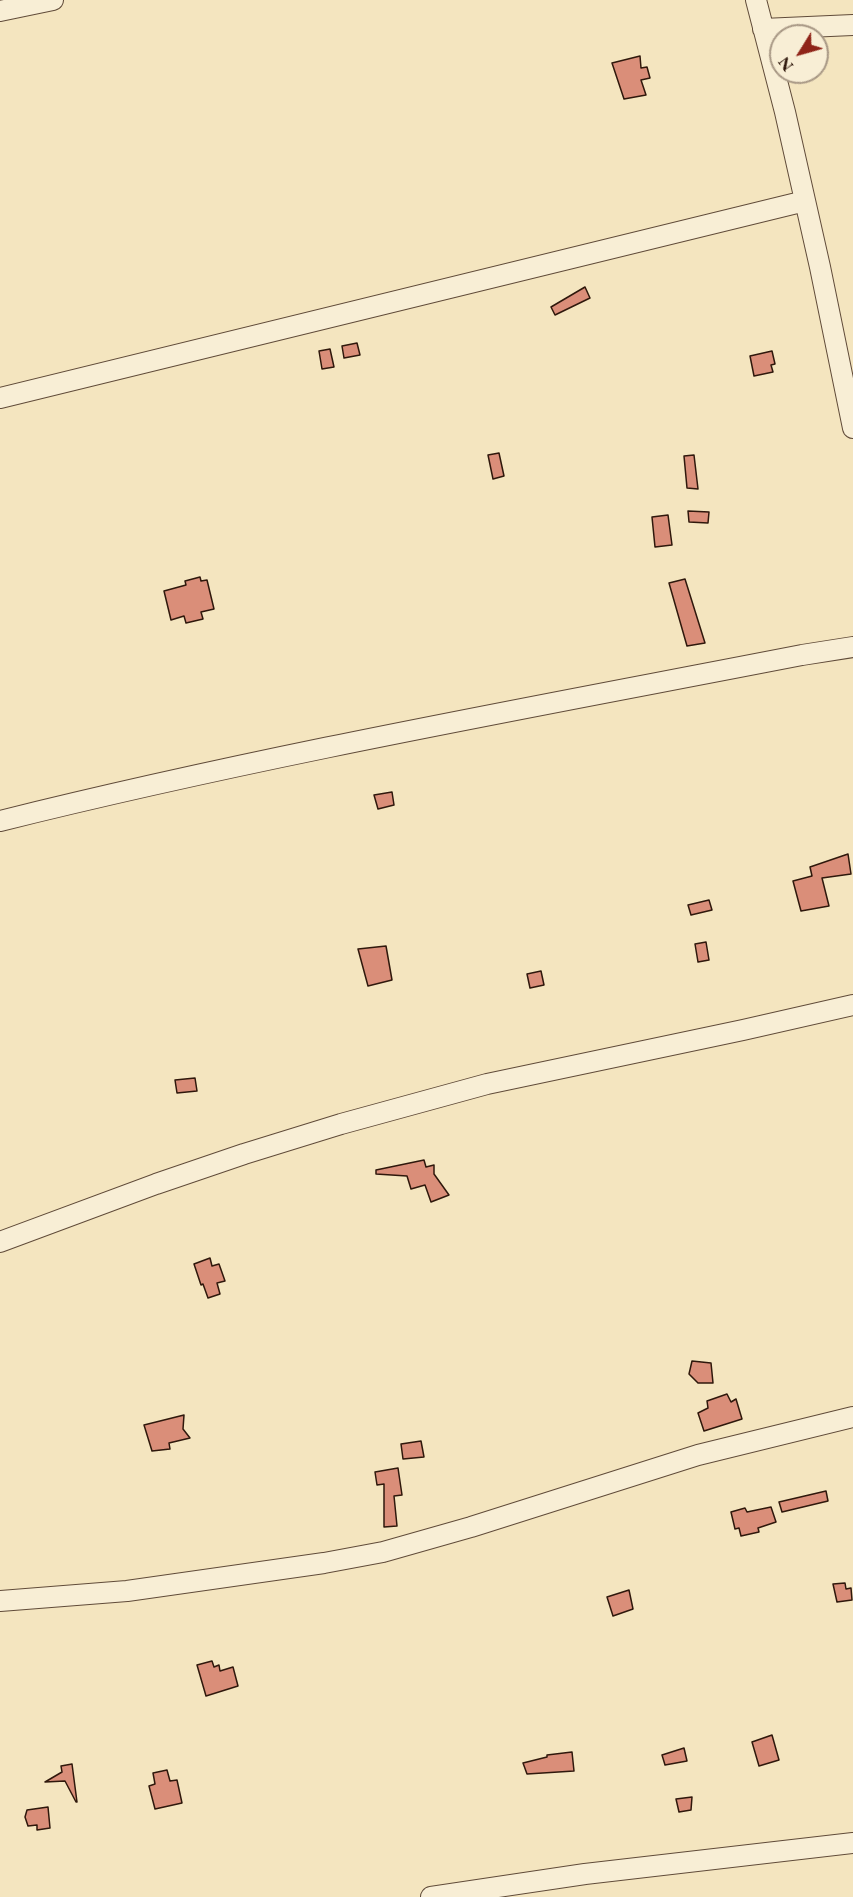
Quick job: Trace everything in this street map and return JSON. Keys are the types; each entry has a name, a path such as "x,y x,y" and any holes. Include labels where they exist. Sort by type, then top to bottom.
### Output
{"street":[{"path":"0,11 53,0"},
{"path":"756,0 785,112 853,428"},
{"path":"763,29 853,25"},
{"path":"0,398 805,201"},
{"path":"0,820 209,773 394,735 802,655 853,648"},
{"path":"0,1242 156,1184 341,1124 488,1084 853,1005"},
{"path":"0,1601 127,1591 324,1563 383,1552 471,1527 698,1455 853,1417"},
{"path":"431,1897 585,1874 853,1843"}],"building":[{"path":"640,56 641,68 647,67 650,78 641,80 646,95 624,99 612,63"},
{"path":"585,287 590,298 555,315 551,307"},
{"path":"357,343 360,355 344,358 342,346"},
{"path":"330,349 334,367 322,369 319,351"},
{"path":"772,351 775,364 771,365 773,372 754,376 750,356"},
{"path":"499,453 504,476 493,479 488,455"},
{"path":"694,455 698,489 687,488 684,456"},
{"path":"688,511 709,512 708,523 689,522"},
{"path":"668,515 672,545 655,547 652,517"},
{"path":"200,577 201,581 207,580 214,609 201,612 203,619 186,623 184,616 171,620 164,591 186,585 185,581"},
{"path":"685,579 705,643 687,646 669,583"},
{"path":"392,792 394,805 378,809 374,795"},
{"path":"848,854 851,874 822,878 829,906 801,911 793,881 812,876 810,867"},
{"path":"709,900 712,910 691,915 688,905"},
{"path":"706,942 709,960 698,962 695,944"},
{"path":"386,946 392,980 368,986 358,949"},
{"path":"541,971 544,985 530,988 527,974"},
{"path":"195,1078 197,1091 177,1093 175,1080"},
{"path":"424,1160 426,1167 434,1165 434,1174 449,1195 431,1202 425,1185 411,1189 407,1176 376,1174 376,1170"},
{"path":"210,1258 212,1266 219,1264 225,1281 217,1283 220,1294 208,1298 194,1264"},
{"path":"692,1361 711,1363 713,1383 698,1383 689,1374"},
{"path":"727,1394 731,1402 736,1399 742,1419 704,1431 698,1413 708,1408 707,1401"},
{"path":"184,1415 183,1429 190,1438 169,1443 170,1449 152,1451 144,1425"},
{"path":"421,1441 424,1457 403,1459 401,1444"},
{"path":"398,1468 402,1495 394,1496 397,1526 384,1527 384,1484 377,1485 375,1472"},
{"path":"826,1491 828,1501 782,1512 779,1502"},
{"path":"771,1507 776,1522 758,1528 759,1532 741,1536 739,1528 735,1529 731,1512 745,1508 747,1512"},
{"path":"845,1583 846,1589 851,1588 852,1600 837,1602 833,1584"},
{"path":"629,1590 633,1609 613,1616 607,1597"},
{"path":"212,1661 214,1667 219,1665 220,1671 233,1667 238,1686 206,1696 197,1665"},
{"path":"772,1735 779,1760 759,1766 752,1742"},
{"path":"684,1748 687,1761 665,1765 662,1755"},
{"path":"572,1752 574,1771 527,1774 523,1763 547,1757 547,1755"},
{"path":"72,1764 77,1802 65,1781 45,1782 62,1772 61,1766"},
{"path":"167,1770 170,1781 177,1780 182,1803 155,1809 149,1786 155,1784 153,1773"},
{"path":"692,1797 691,1810 679,1812 676,1799"},
{"path":"48,1807 50,1828 37,1830 37,1825 28,1826 25,1817 27,1810"}]}
